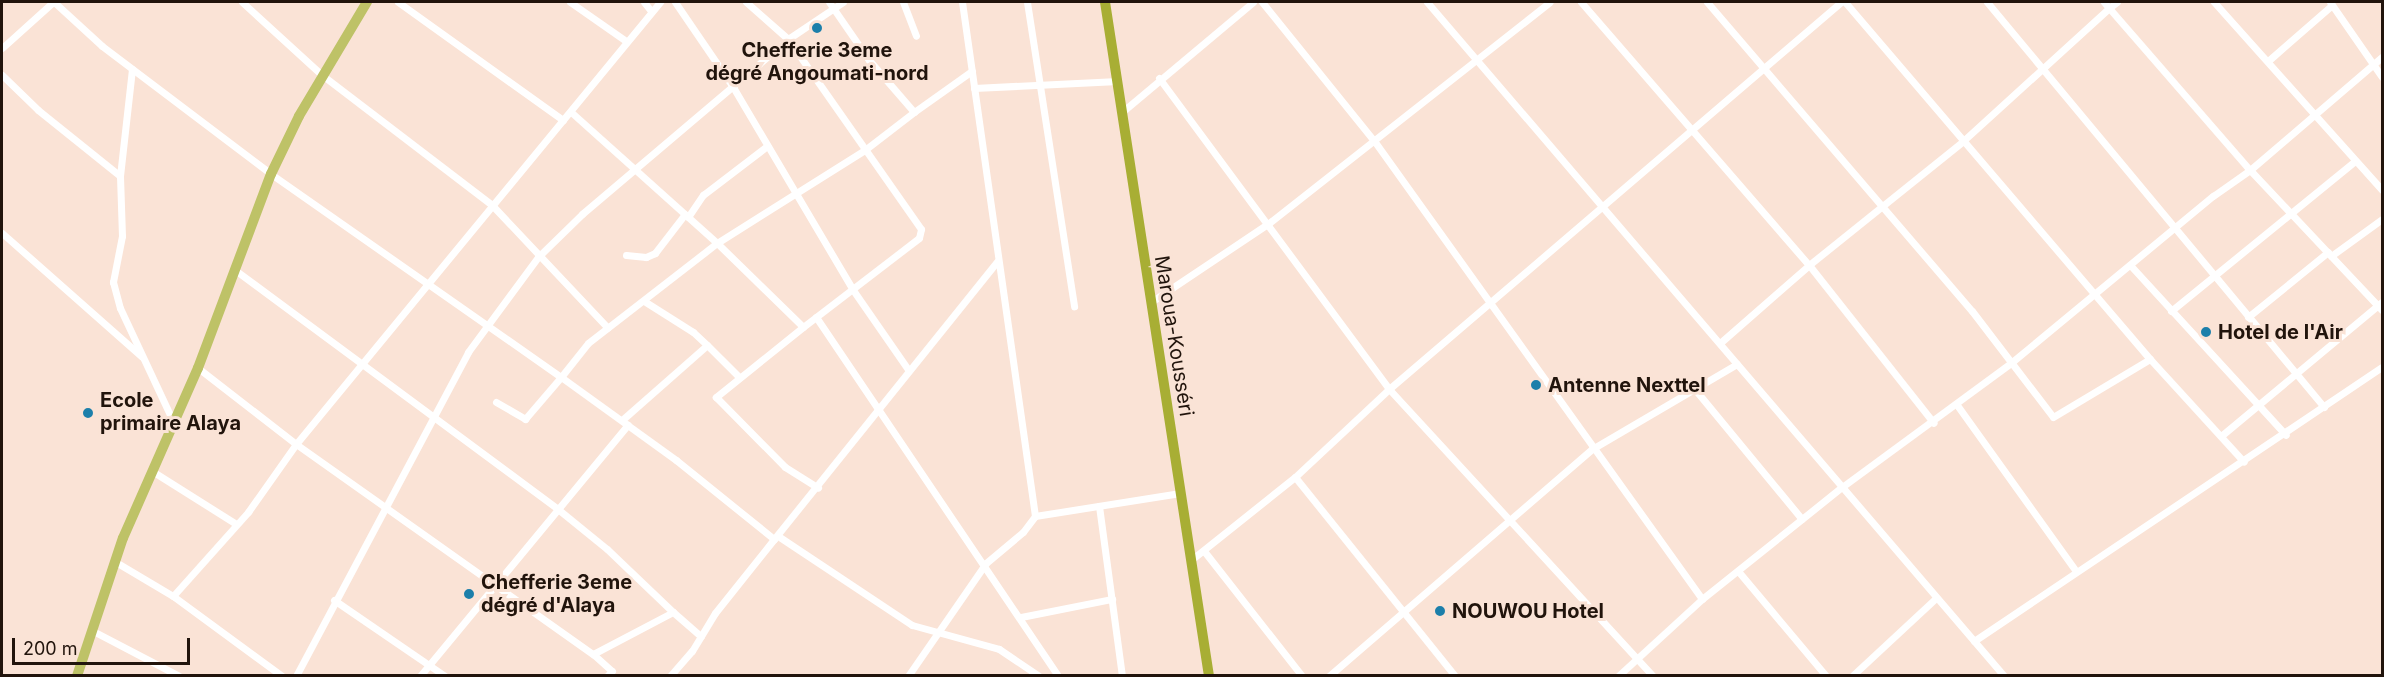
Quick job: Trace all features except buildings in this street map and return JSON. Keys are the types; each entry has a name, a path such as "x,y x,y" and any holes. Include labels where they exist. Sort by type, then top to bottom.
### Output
{"highway":[{"name":"Maroua-Kousséri","path":"1105,2 1209,675"}],"main road":[{"path":"77,675 114,561 173,421 198,369 271,174 322,75 367,2"}],"street":[{"path":"2,48 53,2 132,69 271,174 487,322 776,538 897,617 937,632 999,649 1039,675"},
{"path":"242,2 322,75 492,204 538,257 608,328"},
{"path":"398,2 563,120"},
{"path":"570,2 626,41"},
{"path":"644,2 651,11"},
{"path":"173,596 236,524 296,444 660,2"},
{"path":"675,2 733,87 794,194 853,290 909,370"},
{"path":"746,2 788,39 866,149 921,233 853,290 717,394 717,401 785,467 818,488"},
{"path":"829,2 869,60 914,112"},
{"path":"296,675 432,418 487,322 538,257 634,169 788,39 843,2"},
{"path":"903,2 916,36"},
{"path":"963,2 997,262 1035,516"},
{"path":"1027,2 1074,306"},
{"path":"1122,112 1159,78 1253,2"},
{"path":"1262,2 1376,142 1592,449 1702,599"},
{"path":"1427,2 2004,675"},
{"path":"1151,302 1269,223 1376,142 1550,2"},
{"path":"1581,2 1689,130 1809,265 1934,423"},
{"path":"1707,2 2012,362 2053,417 2150,359"},
{"path":"1191,560 1295,477 1389,389 1490,301 1762,66 1843,2 2150,359 2244,462"},
{"path":"1987,2 2324,407"},
{"path":"2104,2 2250,170 2381,306 2222,436"},
{"path":"1720,343 1809,265 1963,141 2117,2"},
{"path":"2214,2 2382,190"},
{"path":"2268,61 2331,3 2382,77"},
{"path":"1618,675 1702,599 1842,487 1934,423 2096,296 2174,229 2250,170 2382,57"},
{"path":"132,69 120,176 122,236 113,282 120,308 173,421"},
{"path":"496,402 525,419 579,352 717,243 866,149 972,71"},
{"path":"2,75 38,110 120,176"},
{"path":"1159,78 1269,223 1389,389 1653,675"},
{"path":"974,88 1118,81"},
{"path":"571,112 717,243 803,327"},
{"path":"626,255 655,253 703,195 767,146"},
{"path":"2171,311 2212,274 2355,161"},
{"path":"2248,317 2330,254 2382,219"},
{"path":"2,233 146,361"},
{"path":"670,675 776,538 880,410 909,370 997,262"},
{"path":"2131,266 2286,435"},
{"path":"235,270 559,510 607,549 701,636"},
{"path":"644,301 693,332 739,377"},
{"path":"816,317 986,563 1058,675"},
{"path":"420,675 496,588 625,423 707,345"},
{"path":"1329,675 1592,449 1693,387 1737,364"},
{"path":"1974,641 2075,570 2286,435 2382,367"},
{"path":"198,369 296,444 496,588 593,654 612,674"},
{"path":"1693,387 1802,519"},
{"path":"1957,405 2075,570"},
{"path":"152,471 236,524"},
{"path":"1295,477 1400,612 1455,675"},
{"path":"908,675 986,563 1023,532 1035,516 1180,493"},
{"path":"1099,506 1122,675"},
{"path":"1203,551 1302,675"},
{"path":"114,561 173,596 282,675"},
{"path":"1738,571 1826,675"},
{"path":"1852,675 1936,598"},
{"path":"1021,617 1112,599"},
{"path":"334,600 445,675"},
{"path":"593,654 673,612"},
{"path":"93,631 179,675"}],"place":[{"name":"Chefferie 3eme dégré Angoumati-nord","path":"817,28"},
{"name":"Hotel de l'Air","path":"2206,332"},
{"name":"Antenne Nexttel","path":"1536,385"},
{"name":"Ecole primaire Alaya","path":"88,413"},
{"name":"Chefferie 3eme dégré d'Alaya","path":"469,594"},
{"name":"NOUWOU Hotel","path":"1440,611"}]}
